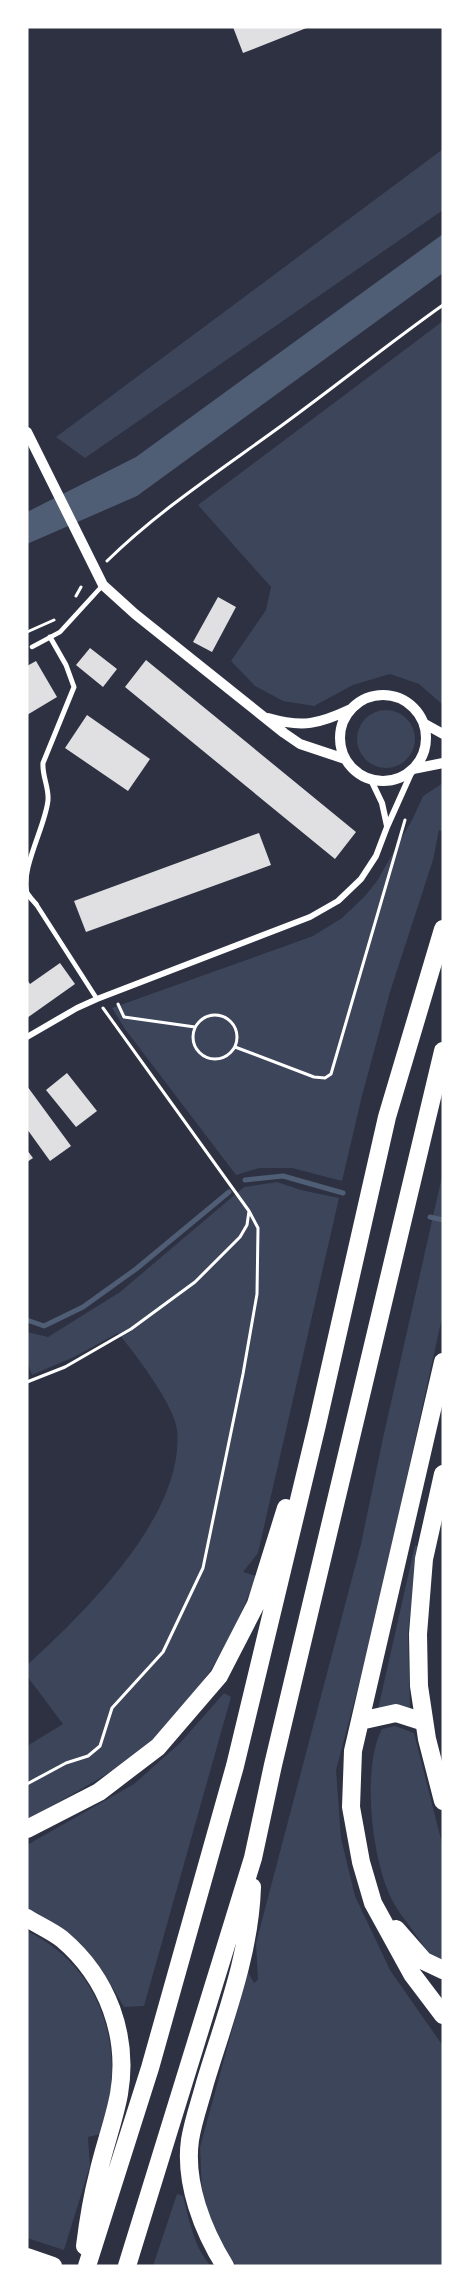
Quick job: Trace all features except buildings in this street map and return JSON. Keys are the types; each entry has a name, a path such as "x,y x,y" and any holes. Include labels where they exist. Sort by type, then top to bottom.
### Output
{"highway":[{"path":"87,2266 150,2068 236,1766 387,1117 443,929"},
{"path":"127,2266 253,1858 443,1052"},
{"path":"440,2013 412,1974 373,1903 361,1862 351,1806 353,1751 443,1362"},
{"path":"27,1829 99,1792 158,1747 219,1676 256,1604 286,1506 317,1425"},
{"path":"443,1474 424,1558 419,1624 419,1686 424,1722 443,1802"},
{"path":"360,1721 396,1713 424,1722"},
{"path":"225,2266 213,2247 194,2196 190,2172 190,2141 248,1930 252,1901 253,1858"},
{"path":"373,1903 424,1961 443,1970"},
{"path":"27,1918 61,1938 86,1963 104,1991 116,2018 122,2051 119,2096 98,2175 82,2266"},
{"path":"27,2257 53,2266"}],"street":[{"path":"27,432 103,585 135,614 300,744 345,759"},
{"path":"36,904 27,892 28,869 48,803 49,791 42,772 43,763 74,687 66,665 50,637"},
{"path":"27,1037 77,1008 113,992 310,918 338,901 361,879 376,856 413,769 423,756 427,740 425,724 418,710 406,700 392,694 377,694 362,699 343,720 340,746 345,759 352,768 371,780 382,803 387,826"},
{"path":"265,717 302,725 317,723 351,709"},
{"path":"425,724 443,734"},
{"path":"371,780 393,780 413,769 443,763"}],"lane":[{"path":"32,647 60,632 103,585"},
{"path":"36,904 97,999"}],"path":[{"path":"96,573 125,544 184,496 443,305"},
{"path":"74,600 81,587"},
{"path":"27,632 59,618"},
{"path":"235,1047 314,1077 325,1078 331,1074 408,810"},
{"path":"113,992 124,1017 195,1027"},
{"path":"27,1784 66,1763 88,1756 100,1746 112,1708 163,1652 202,1568 241,1385 257,1294 258,1228 249,1211 97,999"},
{"path":"209,1015 222,1015 231,1020 237,1033 235,1047 230,1054 219,1059 207,1058 196,1048 193,1037 195,1027 200,1020 209,1015"},
{"path":"27,1382 65,1367 131,1329 195,1282 240,1237 247,1225 249,1211"}],"shaded area":[{"path":"443,149 443,210 85,458 56,437"},
{"path":"443,234 443,273 137,496 27,544 27,512 136,457"},
{"path":"443,321 443,705 419,684 390,674 353,685 314,706 283,701 255,686 231,661 266,610 271,587 198,505"},
{"path":"386,710 402,715 410,723 415,739 410,755 402,763 386,768 370,763 362,755 357,739 362,723 370,715"},
{"path":"443,783 443,832 439,830 433,860 390,992 342,1181 292,1168 259,1168 236,1175 125,1029 112,1008 313,936 342,918 377,881 423,796"},
{"path":"443,1172 443,1313 372,1635 336,1770 341,1838 355,1896 390,1970 443,2046 443,2266 236,2266 215,2233 202,2193 200,2147 248,1972 254,1983 258,1980 256,1943 361,1544"},
{"path":"277,1182 339,1198 258,1553 243,1572 256,1576 245,1605 218,1659 183,1708 163,1731 115,1769 27,1820 27,1746 63,1724 27,1676 27,1665 102,1590 127,1560 148,1528 165,1495 175,1462 177,1430 175,1420 162,1394 118,1333 74,1357 32,1375 27,1362 27,1332 48,1337 120,1292 244,1187"},
{"path":"415,1545 419,1547 408,1632 410,1710 378,1709"},
{"path":"224,1693 231,1697 144,2006 124,2007 104,1974 85,1949 61,1928 27,1909 27,1845 134,1784 181,1742"},
{"path":"395,1726 414,1733 443,1847 443,1964 427,1951 397,1909 385,1883 379,1862 372,1814 372,1767 382,1729"},
{"path":"27,1931 49,1944 82,1976 103,2017 112,2063 111,2088 101,2134 88,2137 90,2166 64,2250 27,2238"},
{"path":"177,2194 183,2196 196,2242 211,2266 153,2266"}],"waterway":[{"path":"245,1180 283,1176 343,1193"},
{"path":"27,1320 44,1326 83,1307 136,1269 229,1192"},
{"path":"430,1217 443,1220"}]}
